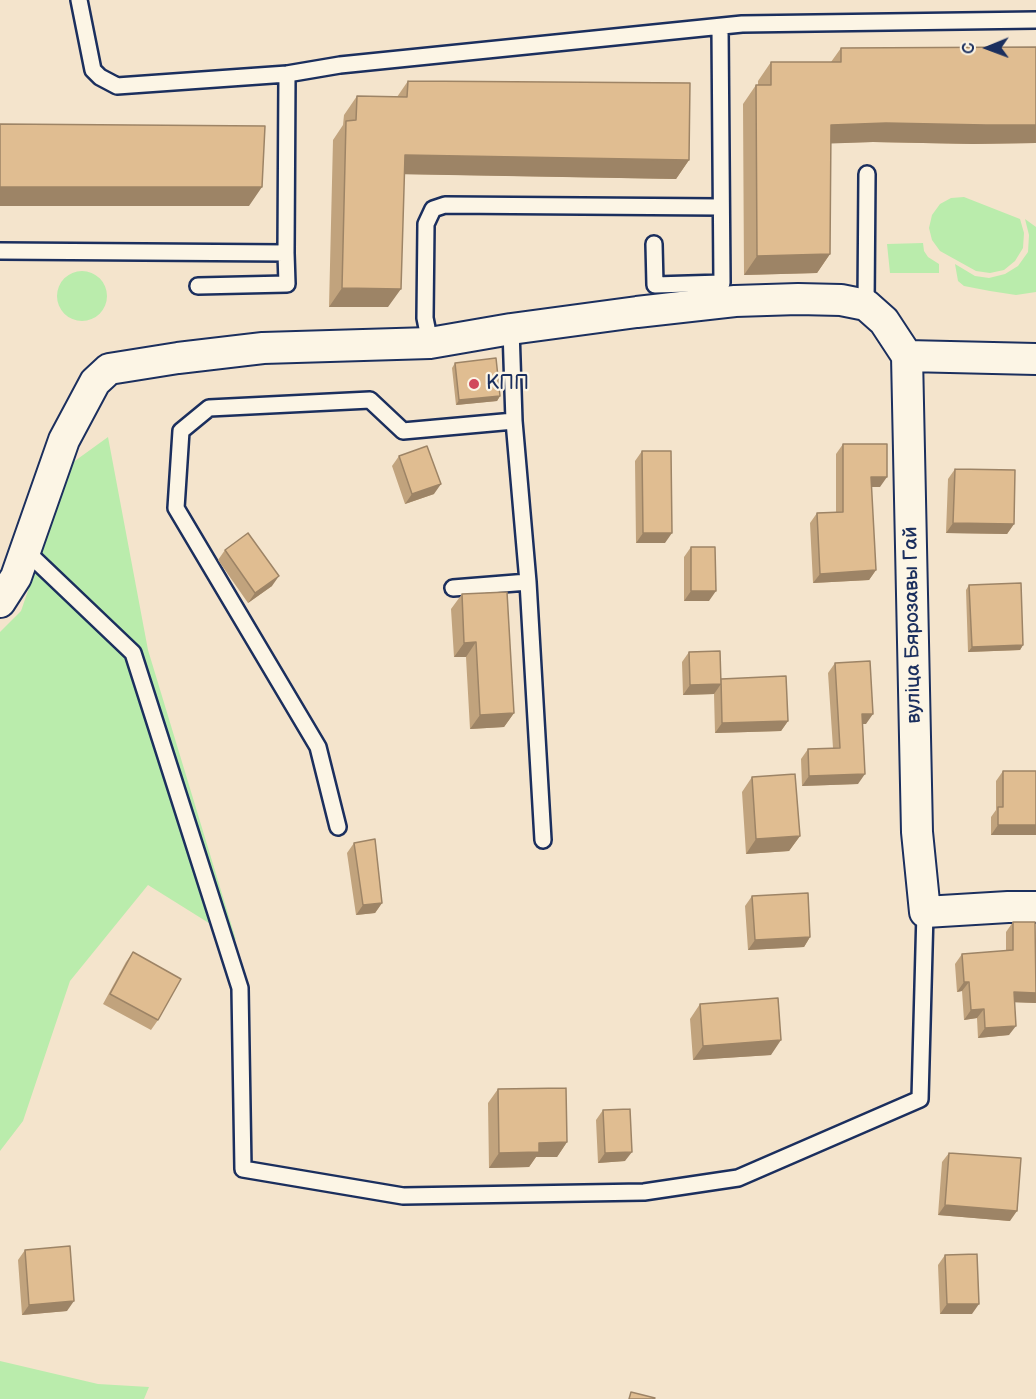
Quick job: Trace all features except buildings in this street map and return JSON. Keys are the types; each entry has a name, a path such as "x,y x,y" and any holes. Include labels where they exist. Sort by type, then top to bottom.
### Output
{"street":[{"path":"0,602 16,577 64,440 95,382 110,369 263,348 430,343 511,329 735,300 841,300 866,305 884,321 908,356 1036,359"},
{"name":"вуліца Бярозавы Гай","path":"908,356 917,832 925,912"},
{"path":"925,912 1036,907"}],"lane":[{"path":"79,0 93,70 100,77 117,86 287,74 340,65 742,24 1036,20"},
{"path":"654,244 655,285 722,283 720,27"},
{"path":"198,286 287,284 287,74"},
{"path":"866,305 867,174"},
{"path":"430,343 425,318 426,224 433,209 445,205 720,207"},
{"path":"0,251 286,253"},
{"path":"511,329 514,422 528,582 543,840"},
{"path":"338,827 318,747 177,508 181,431 209,408 370,400 403,431 514,422"},
{"path":"25,550 134,652 240,988 243,1169 403,1196 644,1191 738,1178 920,1099 925,912"},
{"path":"453,588 528,582"}],"green space":[{"path":"964,197 1020,219 1024,233 1023,248 1015,261 1004,270 990,273 976,271 940,251 932,240 929,228 932,215 940,204 951,198"},
{"path":"1025,219 1036,227 1036,292 1016,295 964,286 958,281 955,264 975,276 989,278 1005,274 1018,266 1028,252 1029,235"},
{"path":"923,243 928,257 939,264 939,273 890,273 887,244"},
{"path":"82,271 100,278 107,296 100,314 82,321 64,314 57,296 64,278"},
{"path":"108,437 148,650 236,940 148,885 70,981 23,1121 0,1151 0,632 21,611 72,463"},
{"path":"0,1361 98,1384 149,1387 144,1399 0,1399"}],"place":[{"name":"КПП","path":"474,384"}]}
